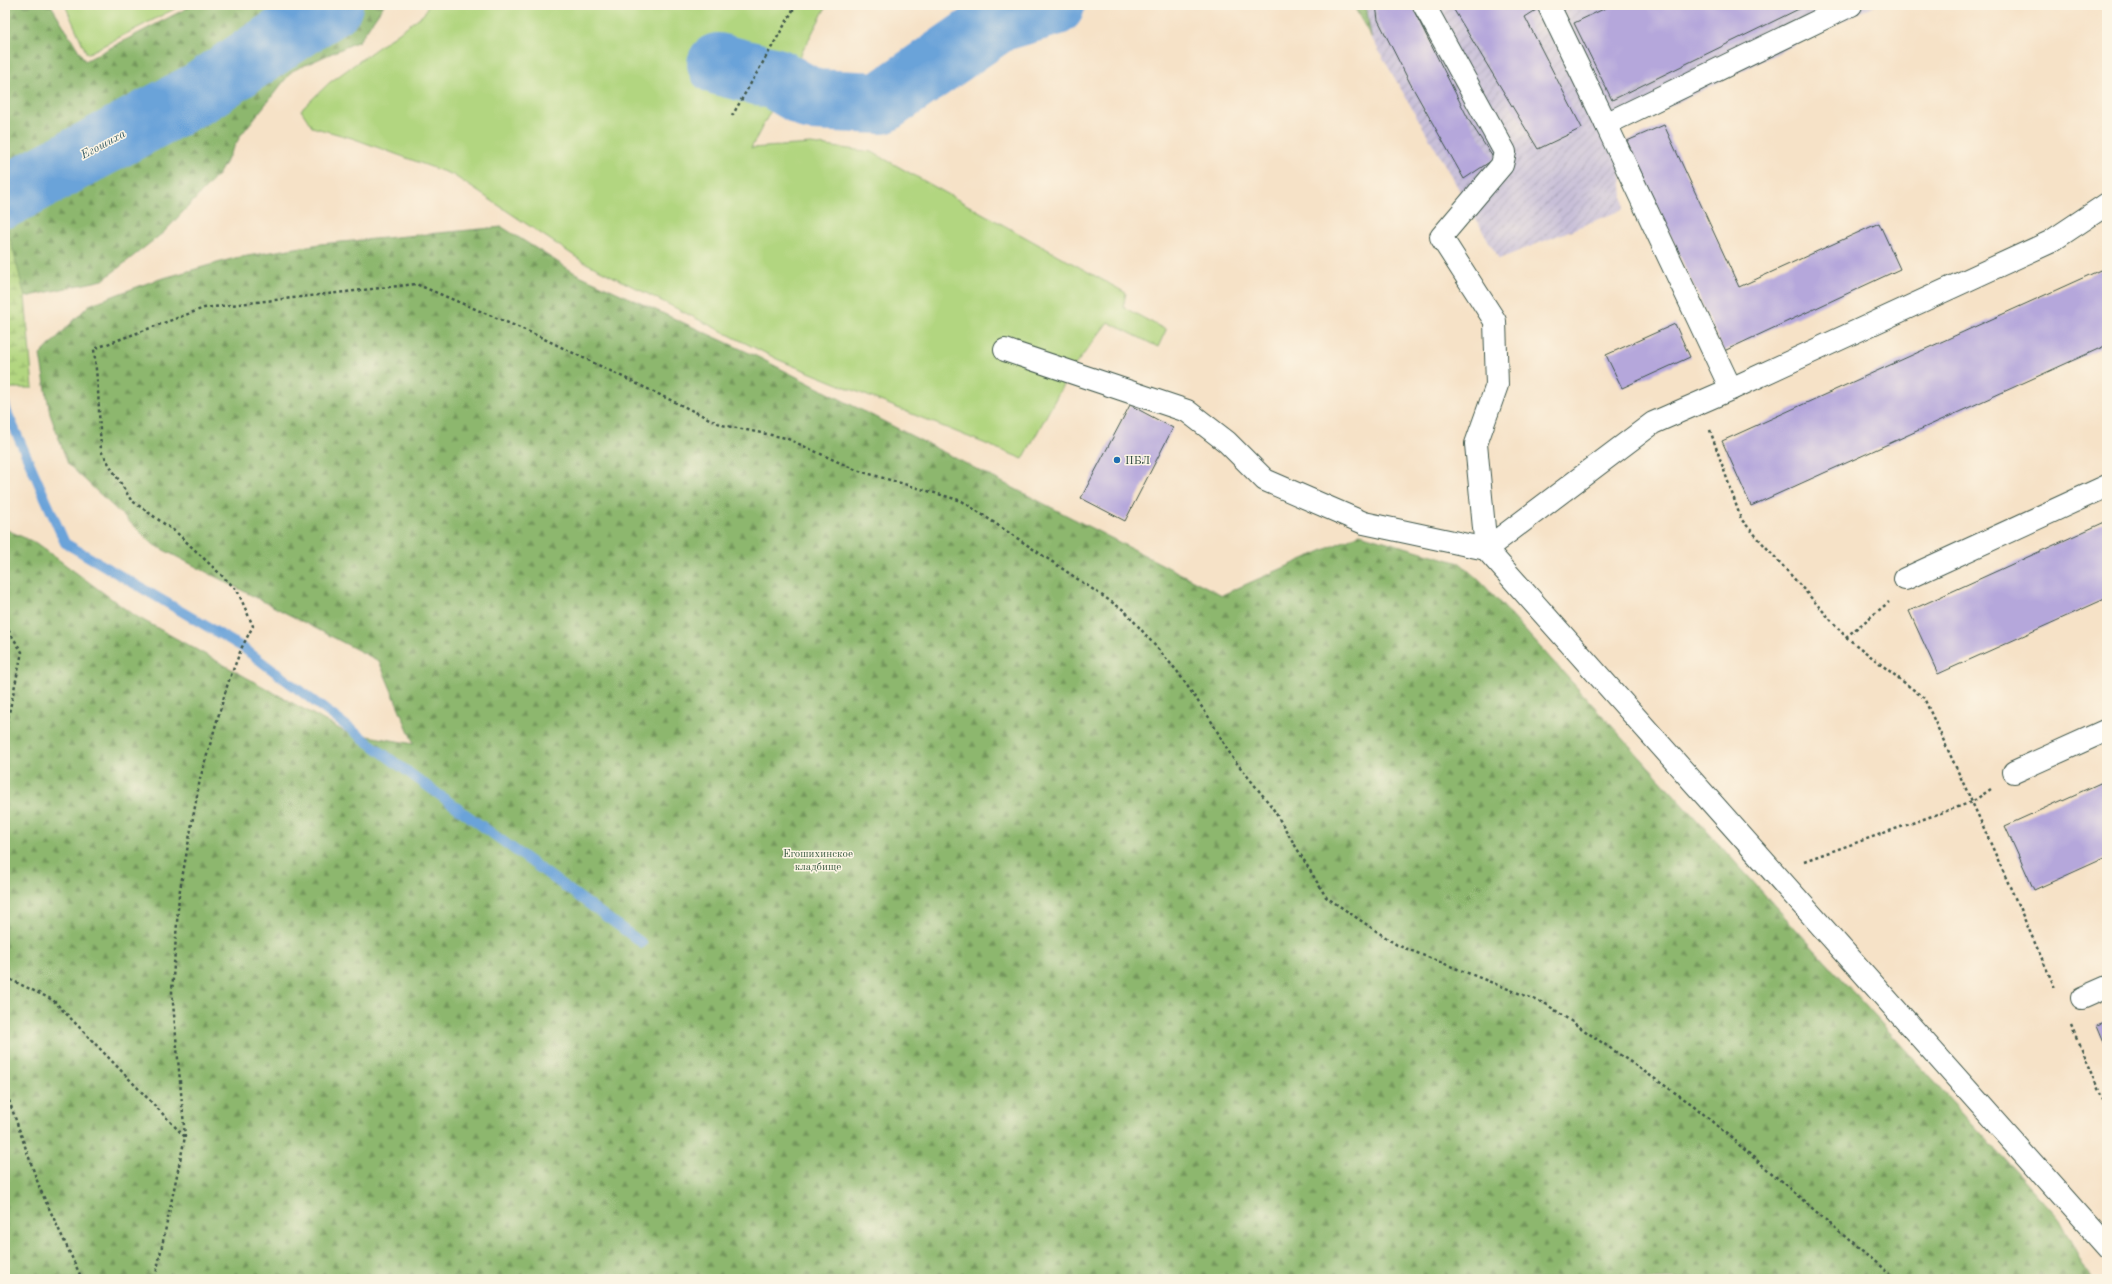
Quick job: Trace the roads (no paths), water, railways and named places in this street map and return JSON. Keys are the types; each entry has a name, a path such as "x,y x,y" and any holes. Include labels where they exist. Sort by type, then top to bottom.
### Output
{"lane":[{"path":"1424,5 1505,152 1502,165 1441,237 1495,322 1497,385 1476,444 1486,549 2107,1247"},
{"path":"1438,5 1439,32"},
{"path":"1550,5 1731,389"},
{"path":"1606,124 1851,5"},
{"path":"1005,350 1187,411 1227,442 1264,480 1364,523 1486,549 1653,423 1731,389 2050,242 2107,204"},
{"path":"1905,579 2107,486"},
{"path":"2014,772 2107,730"},
{"path":"2082,998 2107,987"}],"waterway":[{"name":"Егошиха","path":"5,197 201,92 332,5"},
{"path":"718,64 776,79 812,100 881,103 999,21 1054,5"},
{"path":"5,404 7,412 65,543 242,647 393,761 642,943"}],"place":[{"name":"ПБЛ","path":"1117,460"}],"park label":[{"name":"Егошихинское кладбище","path":"818,859"}]}
